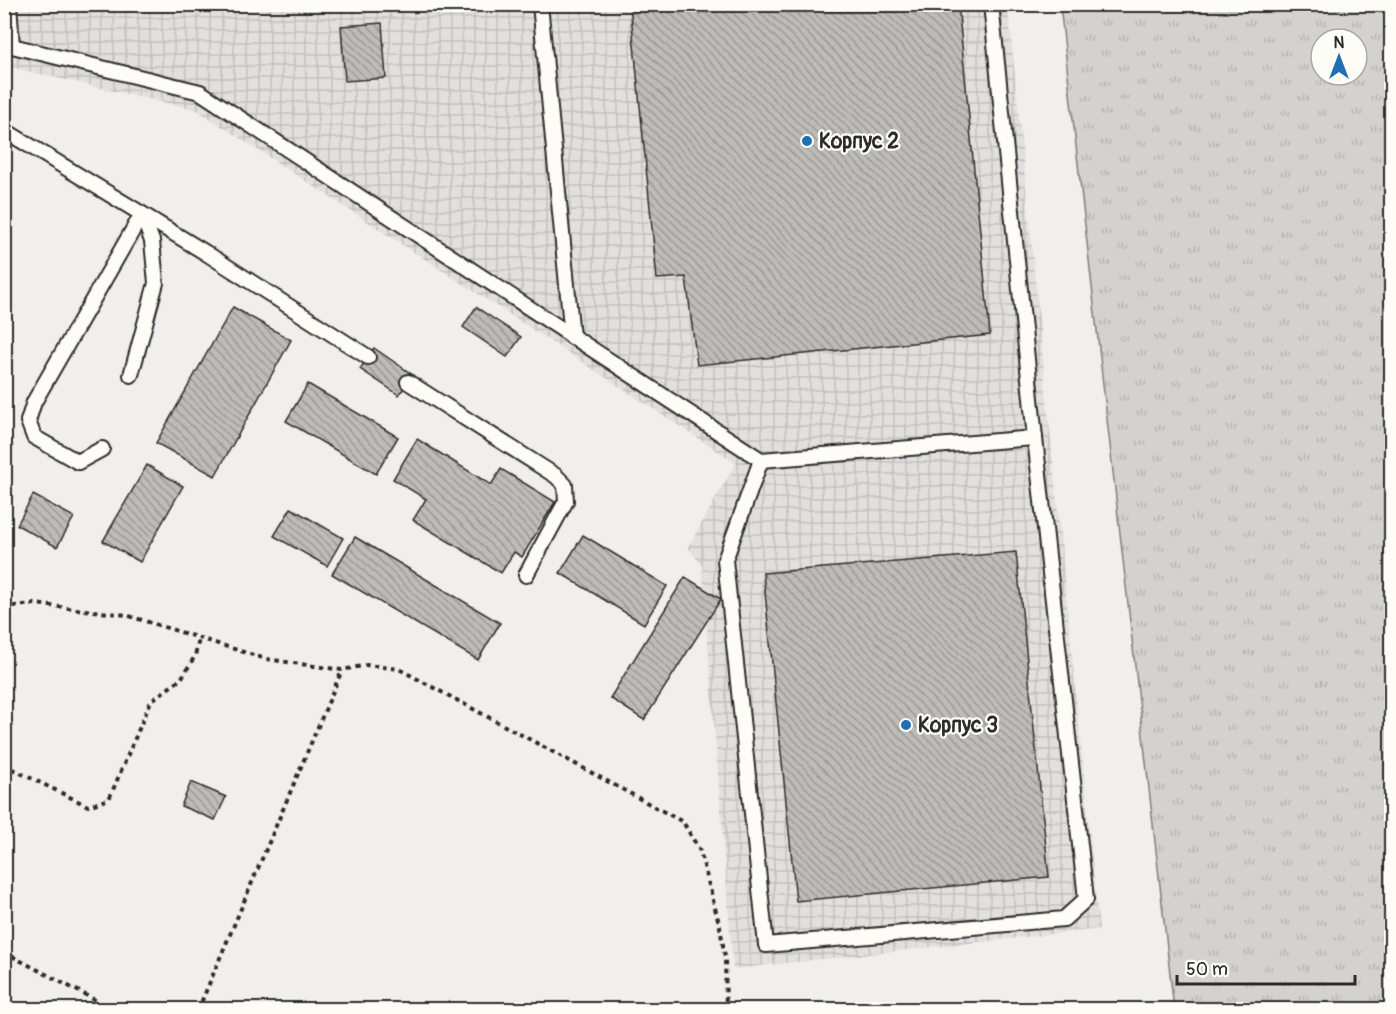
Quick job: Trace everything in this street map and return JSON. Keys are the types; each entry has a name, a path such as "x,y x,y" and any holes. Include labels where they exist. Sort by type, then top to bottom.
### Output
{"lane":[{"path":"9,4 8,45 200,92 761,460 1035,438"},
{"path":"540,4 572,336"},
{"path":"761,460 725,560 766,945 1064,920 1086,899 1035,438 991,4"},
{"path":"4,130 368,357"},
{"path":"131,375 156,283 152,242 142,214"},
{"path":"102,449 78,462 34,437 28,421 34,402 142,214"},
{"path":"408,382 556,476 565,485 566,501 526,574"}],"path":[{"path":"4,607 35,604 126,615 266,659 342,670 367,665 399,669 683,822 700,850 720,927 725,957 726,1010"},
{"path":"4,765 88,806 110,799 151,701 181,679 195,656 199,639"},
{"path":"198,1010 342,670"},
{"path":"4,952 114,1010"}],"shaded area":[{"path":"5,5 1008,5 1099,929 733,969 702,566 688,547 736,463 197,110 5,66"}],"green space":[{"path":"1060,5 1391,5 1391,1009 1174,1009"}],"building":[{"name":"Корпус 2","path":"630,4 958,4 990,335 697,365 686,277 657,279"},
{"path":"382,23 386,78 345,81 341,26"},
{"path":"233,307 291,340 215,476 156,443"},
{"path":"476,307 521,337 507,357 463,327"},
{"path":"374,348 413,375 399,395 360,369"},
{"path":"308,384 398,437 376,474 286,421"},
{"path":"417,439 491,485 501,469 555,502 522,557 514,552 501,573 413,520 426,499 393,479"},
{"path":"147,465 183,486 140,562 103,541"},
{"path":"33,495 74,517 57,547 17,525"},
{"path":"291,508 343,538 327,566 274,536"},
{"path":"583,535 667,586 644,624 560,573"},
{"path":"355,537 500,623 478,660 332,574"},
{"name":"Корпус 3","path":"1016,552 1049,877 796,901 763,573"},
{"path":"685,577 721,599 644,720 610,698"},
{"path":"191,782 226,797 215,820 181,806"}],"place":[{"name":"Корпус 2","path":"807,141"},
{"name":"Корпус 3","path":"906,725"}]}
